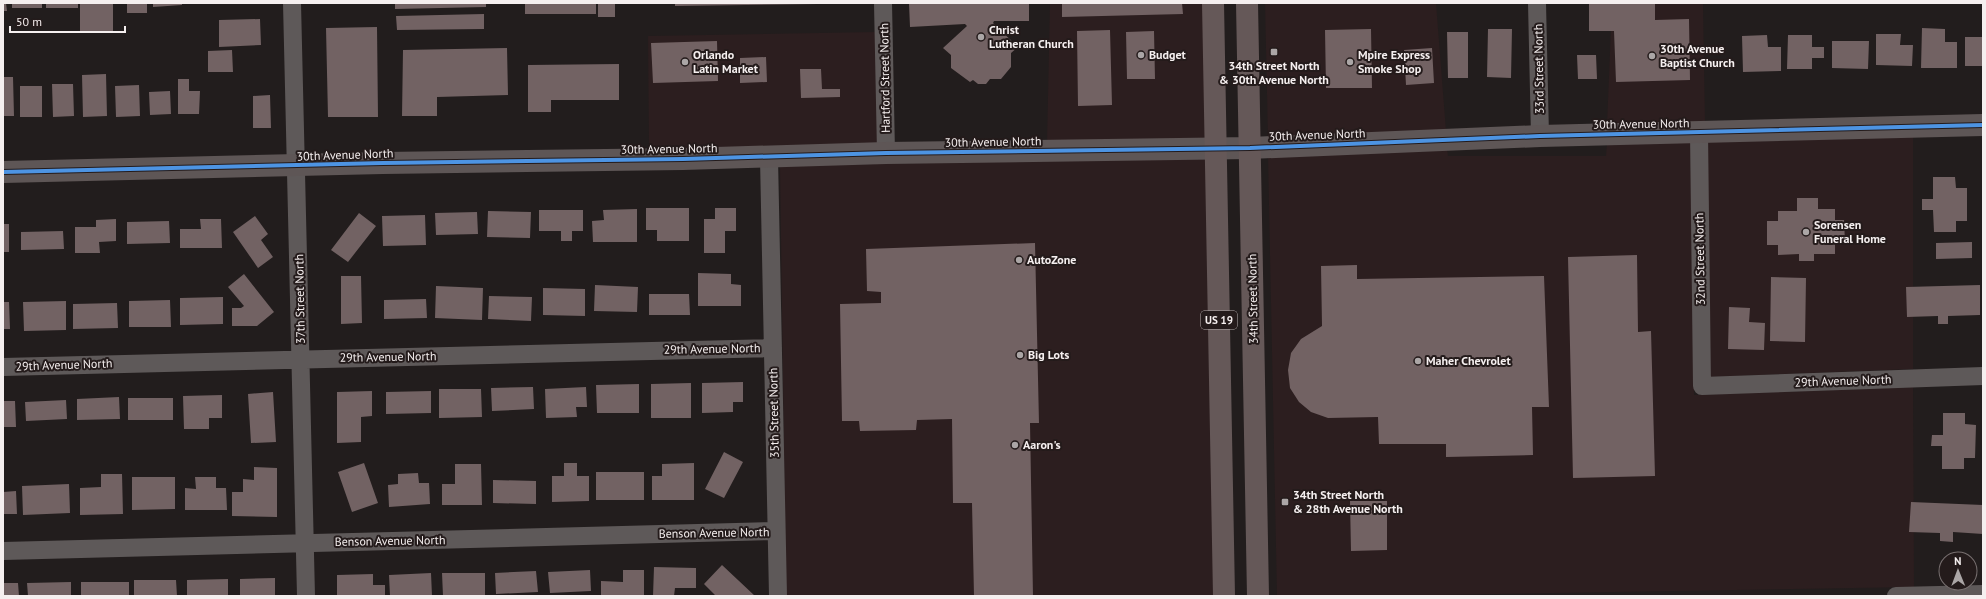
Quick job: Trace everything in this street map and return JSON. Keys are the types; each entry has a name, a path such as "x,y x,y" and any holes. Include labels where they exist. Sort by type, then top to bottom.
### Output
{"highway":[{"name":"US 19","path":"1213,3 1224,596"},
{"name":"34th Street North","path":"1247,3 1258,596"}],"street":[{"name":"37th Street North","path":"292,3 306,543 306,596"},
{"name":"Hartford Street North","path":"883,3 886,154"},
{"name":"33rd Street North","path":"1537,3 1540,136"},
{"name":"30th Avenue North","path":"3,172 383,163 769,158 886,154 1250,148 1540,136 1983,125"},
{"name":"32nd Street North","path":"1698,132 1702,386"},
{"name":"35th Street North","path":"769,158 778,596"},
{"name":"29th Avenue North","path":"3,367 773,348"},
{"name":"29th Avenue North","path":"1702,386 1983,376"},
{"name":"Benson Avenue North","path":"3,551 776,531"},
{"path":"1896,596 1983,594"}],"shaded area":[{"path":"1050,3 1205,3 1207,139 1047,143"},
{"path":"1265,3 1436,3 1446,131 1268,138"},
{"path":"1612,3 1703,3 1705,123 1607,125"},
{"path":"876,32 878,145 649,150 648,36"},
{"path":"1913,136 1913,369 1710,377 1707,141"},
{"path":"1691,141 1694,395 1913,387 1914,587 1383,596 1277,596 1268,156 1447,149 1448,156 1606,156 1607,143"},
{"path":"1208,157 1216,596 786,596 780,166"}],"building":[{"path":"3,3 6,3 7,11 3,11"},
{"path":"12,3 42,3 42,8 12,8"},
{"path":"46,3 78,3 78,8 46,8"},
{"path":"80,3 113,3 113,33 80,33"},
{"path":"127,3 147,3 147,13 127,13"},
{"path":"153,3 182,3 182,5 153,7"},
{"path":"395,3 486,3 486,7 395,9"},
{"path":"525,3 596,3 596,14 525,14"},
{"path":"598,3 615,3 615,17 598,17"},
{"path":"675,3 818,3 818,4 675,6"},
{"name":"Christ Lutheran Church","path":"909,3 1029,3 1029,21 994,21 993,23 1018,47 1011,53 1011,67 1001,79 990,79 986,84 978,84 973,80 970,82 951,68 951,55 943,48 967,26 965,24 910,27"},
{"path":"1062,3 1182,3 1183,14 1062,17"},
{"name":"30th Avenue Baptist Church","path":"1589,3 1655,3 1655,20 1689,19 1690,80 1616,82 1614,31 1589,31"},
{"path":"484,14 484,29 397,30 396,16"},
{"path":"260,19 261,45 219,47 219,20"},
{"path":"377,27 378,117 328,117 326,28"},
{"path":"1922,28 1945,29 1945,42 1957,42 1957,68 1921,68"},
{"path":"1371,29 1372,88 1326,88 1325,30"},
{"path":"1488,29 1512,29 1511,78 1487,77"},
{"path":"1110,30 1112,105 1078,106 1077,31"},
{"name":"Budget","path":"1154,31 1155,79 1127,79 1126,32"},
{"path":"1447,32 1468,32 1468,78 1448,78"},
{"path":"1876,34 1901,34 1900,45 1913,45 1912,66 1876,65"},
{"path":"1767,35 1768,47 1781,47 1781,71 1743,72 1742,36"},
{"path":"1788,35 1812,35 1812,47 1824,47 1824,58 1812,58 1812,69 1787,69"},
{"path":"1965,37 1983,37 1983,66 1965,66"},
{"name":"Orlando Latin Market","path":"717,41 718,81 653,83 651,43"},
{"path":"1832,41 1869,41 1868,69 1832,68"},
{"path":"507,48 508,95 437,97 437,116 402,116 403,50"},
{"path":"1432,48 1434,83 1406,85 1404,50"},
{"path":"232,50 233,72 208,72 208,51"},
{"path":"1577,55 1596,55 1597,79 1578,79"},
{"path":"766,57 767,82 740,83 740,58"},
{"path":"619,64 619,100 551,100 551,112 528,112 528,65"},
{"path":"800,69 821,69 822,89 840,89 840,97 801,98"},
{"path":"106,74 107,116 83,117 82,75"},
{"path":"3,77 13,77 14,116 3,116"},
{"path":"178,79 189,79 189,91 200,91 199,114 178,114"},
{"path":"52,84 73,84 74,116 53,117"},
{"path":"139,85 140,116 116,117 115,86"},
{"path":"20,86 42,86 42,117 20,117"},
{"path":"170,91 171,114 150,115 149,92"},
{"path":"270,95 271,128 253,128 253,96"},
{"path":"1933,177 1955,177 1956,188 1967,188 1967,221 1956,221 1956,232 1934,232 1933,210 1922,210 1922,199 1933,199"},
{"name":"Sorensen Funeral Home","path":"1797,198 1818,198 1818,209 1835,209 1835,220 1844,220 1845,243 1835,244 1835,254 1814,254 1814,261 1799,261 1799,254 1778,255 1778,245 1767,245 1767,221 1778,221 1778,211 1797,211"},
{"path":"646,208 689,208 689,241 657,241 657,230 646,230"},
{"path":"715,208 736,208 736,231 725,231 725,253 704,253 704,219 715,219"},
{"path":"637,209 637,242 593,242 592,221 604,220 603,210"},
{"path":"539,210 583,210 583,231 572,231 572,241 561,241 561,231 539,231"},
{"path":"488,211 531,212 530,238 487,237"},
{"path":"477,212 478,234 436,235 435,213"},
{"path":"359,213 376,226 348,262 331,250"},
{"path":"425,215 426,245 383,246 382,216"},
{"path":"255,216 268,234 261,240 273,257 258,268 233,232"},
{"path":"116,219 116,241 99,242 100,253 75,253 75,227 96,227 96,220"},
{"path":"200,219 221,219 222,248 180,248 180,229 201,229"},
{"path":"169,221 170,243 127,244 127,222"},
{"path":"3,224 9,224 9,252 3,252"},
{"path":"63,231 64,249 21,250 21,232"},
{"path":"1972,242 1972,258 1936,259 1936,243"},
{"path":"1035,243 1039,423 1030,423 1033,596 974,596 972,503 953,503 952,419 917,420 916,430 860,431 859,421 842,421 840,304 881,303 881,292 867,291 866,249"},
{"path":"1637,255 1638,332 1651,331 1655,476 1573,478 1568,257"},
{"name":"Maher Chevrolet","path":"1357,265 1357,279 1544,276 1549,407 1532,407 1533,455 1446,457 1446,444 1379,444 1378,417 1328,418 1311,412 1299,402 1290,388 1288,370 1291,353 1301,339 1322,326 1321,266"},
{"path":"698,273 731,274 731,284 741,285 741,306 698,306"},
{"path":"244,274 274,312 257,326 232,326 232,308 241,308 244,306 228,287"},
{"path":"341,276 361,276 362,323 341,324"},
{"path":"1771,277 1806,278 1805,342 1770,341"},
{"path":"595,285 638,287 637,312 594,311"},
{"path":"1980,285 1980,315 1948,316 1948,324 1938,324 1938,316 1907,317 1906,287"},
{"path":"436,286 483,288 482,320 435,318"},
{"path":"543,288 585,289 585,316 543,315"},
{"path":"649,294 689,294 690,315 649,315"},
{"path":"489,296 532,297 531,321 488,319"},
{"path":"223,297 223,324 180,325 180,298"},
{"path":"426,299 427,318 384,319 384,300"},
{"path":"170,300 171,327 129,327 129,301"},
{"path":"66,301 66,330 24,331 23,302"},
{"path":"3,302 9,302 10,329 3,329"},
{"path":"117,303 118,328 73,329 73,304"},
{"path":"1729,307 1750,308 1749,322 1765,323 1764,350 1728,349"},
{"path":"743,382 743,402 733,402 733,412 702,413 702,383"},
{"path":"691,383 691,418 651,418 651,384"},
{"path":"639,384 639,413 597,413 596,385"},
{"path":"533,387 534,409 492,411 491,388"},
{"path":"586,387 587,407 576,407 577,417 546,418 545,389"},
{"path":"439,389 481,389 482,417 439,418"},
{"path":"372,391 372,416 361,417 361,442 337,443 337,392"},
{"path":"431,391 431,413 386,414 386,392"},
{"path":"273,392 276,442 251,443 248,394"},
{"path":"222,395 222,418 209,418 209,429 184,429 183,396"},
{"path":"119,397 120,419 77,420 77,399"},
{"path":"128,398 173,398 173,420 128,420"},
{"path":"66,400 67,419 26,421 25,402"},
{"path":"3,401 15,401 16,427 3,427"},
{"path":"1943,413 1965,413 1965,424 1976,425 1975,458 1964,458 1964,469 1942,469 1942,446 1931,446 1932,435 1943,435"},
{"path":"724,452 743,462 724,498 705,489"},
{"path":"364,463 378,503 352,512 338,472"},
{"path":"564,463 577,463 577,476 589,476 589,501 552,502 552,476 564,476"},
{"path":"694,463 694,500 652,500 652,476 662,476 662,464"},
{"path":"455,464 481,464 482,505 442,505 442,484 455,484"},
{"path":"254,467 277,468 277,517 232,516 232,492 243,492 243,479 254,480"},
{"path":"596,472 644,472 644,500 596,500"},
{"path":"418,473 419,483 429,483 430,504 389,507 388,485 398,484 398,474"},
{"path":"101,474 122,474 123,514 80,515 80,488 101,487"},
{"path":"132,477 175,477 175,509 132,510"},
{"path":"195,477 216,477 216,488 226,488 227,510 185,510 185,488 196,489"},
{"path":"493,480 536,481 536,504 493,503"},
{"path":"69,484 70,513 23,515 22,486"},
{"path":"16,491 17,514 3,514 3,492"},
{"path":"1350,501 1387,501 1387,550 1351,551"},
{"path":"1911,502 1983,505 1983,534 1953,532 1953,542 1940,541 1940,533 1909,532"},
{"path":"722,565 755,596 716,596 704,584"},
{"path":"654,567 696,568 696,588 675,588 674,596 653,596"},
{"path":"590,570 591,591 550,593 548,572"},
{"path":"623,570 644,570 644,596 601,596 601,581 623,582"},
{"path":"536,571 538,592 496,594 495,573"},
{"path":"431,573 432,596 390,596 389,575"},
{"path":"442,573 485,573 485,595 443,596"},
{"path":"373,574 373,585 385,585 385,596 337,596 337,575"},
{"path":"275,578 275,596 240,596 240,579"},
{"path":"228,579 228,596 187,596 187,580"},
{"path":"134,580 176,580 177,596 134,596"},
{"path":"71,582 71,596 28,596 27,583"},
{"path":"81,582 129,582 129,596 81,596"},
{"path":"3,583 18,583 19,596 3,596"}],"cycle path":[{"path":"3,172 383,163 683,159 886,153 1250,148 1540,136 1983,125"}],"place":[{"name":"Christ Lutheran Church","path":"981,37"},
{"name":"34th Street North & 30th Avenue North","path":"1274,52"},
{"name":"Budget","path":"1141,55"},
{"name":"30th Avenue Baptist Church","path":"1652,56"},
{"name":"Orlando Latin Market","path":"685,62"},
{"name":"Mpire Express Smoke Shop","path":"1350,62"},
{"name":"Sorensen Funeral Home","path":"1806,232"},
{"name":"AutoZone","path":"1019,260"},
{"name":"Big Lots","path":"1020,355"},
{"name":"Maher Chevrolet","path":"1418,361"},
{"name":"Aaron's","path":"1015,445"},
{"name":"34th Street North & 28th Avenue North","path":"1285,502"}]}
